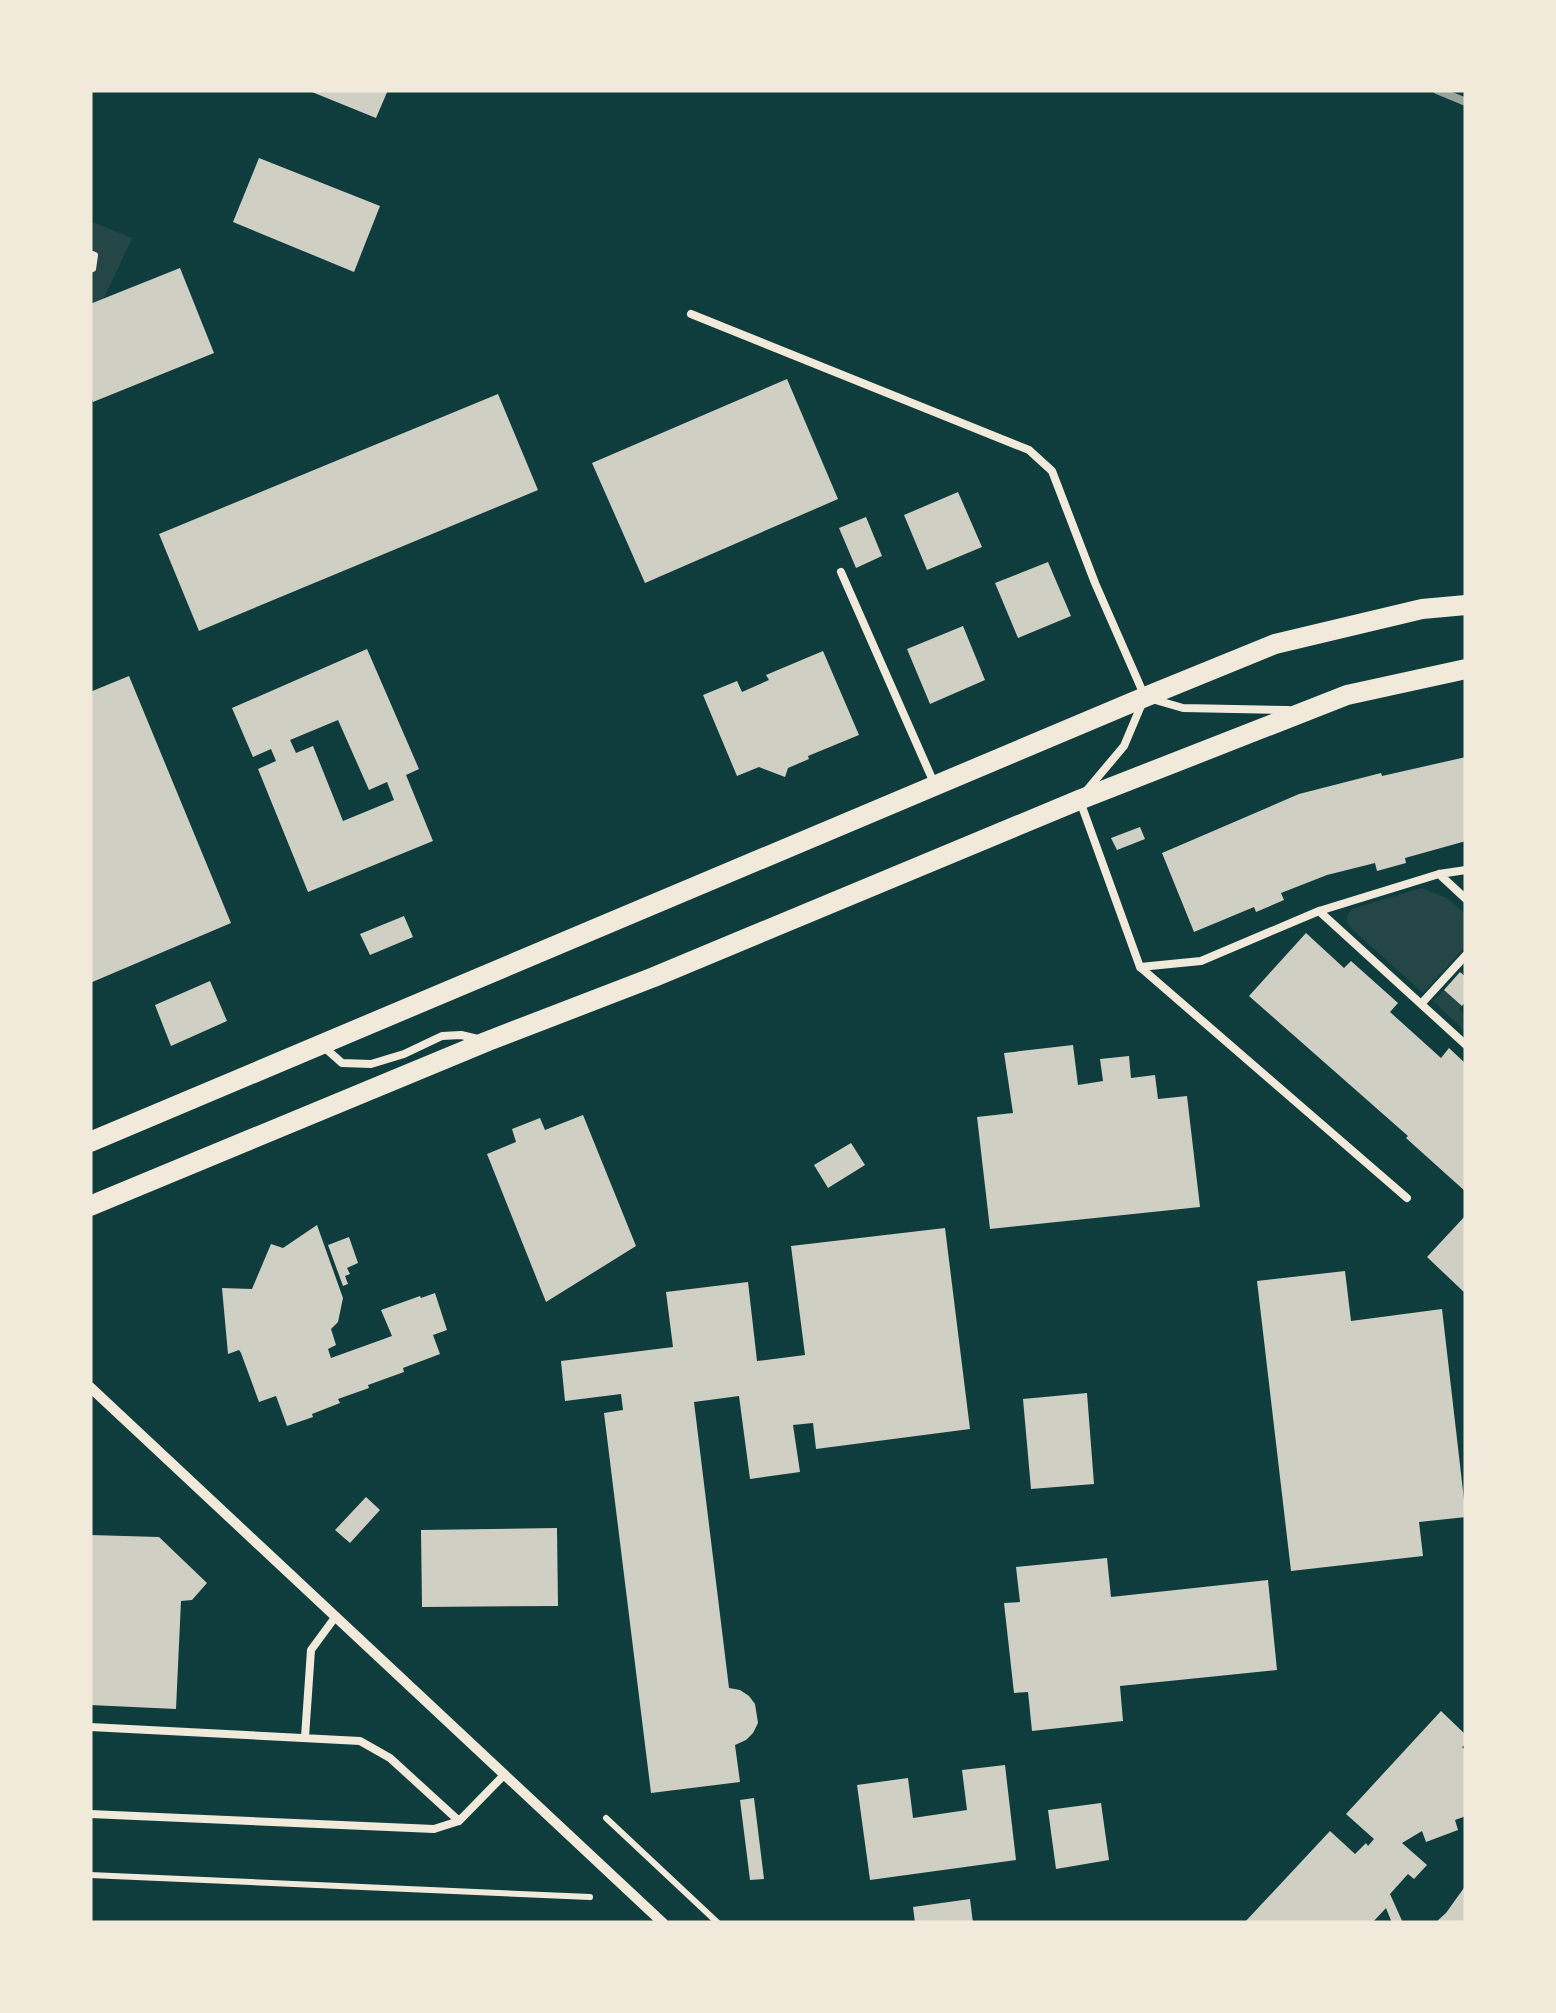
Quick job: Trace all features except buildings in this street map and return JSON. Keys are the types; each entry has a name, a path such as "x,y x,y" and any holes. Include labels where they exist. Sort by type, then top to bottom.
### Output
{"main road":[{"path":"90,1142 1275,644 1422,610 1466,606"},
{"path":"90,1206 1304,711 1347,695 1466,670"}],"street":[{"path":"90,1388 664,1923"}],"lane":[{"path":"690,314 1029,450 1052,471 1144,697 1124,746 1079,800 1140,967 1407,1198"},
{"path":"840,572 935,786"},
{"path":"1144,697 1184,708 1304,711"},
{"path":"1140,967 1201,961 1319,911 1438,874 1466,870"},
{"path":"1438,874 1466,898"},
{"path":"1319,911 1466,1045"},
{"path":"1421,1004 1466,955"},
{"path":"321,1044 342,1063 371,1064 442,1036 461,1035 488,1041"},
{"path":"306,1737 311,1650 336,1616"},
{"path":"90,1727 360,1741 390,1758 459,1822"},
{"path":"90,1814 434,1829 459,1822 505,1774"}],"path":[{"path":"90,253 95,255 90,270"},
{"path":"606,1818 718,1923"},
{"path":"90,1875 590,1897"}],"shaded area":[{"path":"90,221 132,238 104,298 90,304"},
{"path":"1421,888 1447,898 1466,915 1466,946 1423,993 1352,929 1347,919 1352,909"},
{"path":"1444,990 1462,1006 1459,1009 1466,1015 1466,1032 1433,1001"}],"railway":[{"path":"1437,90 1466,102"}]}
